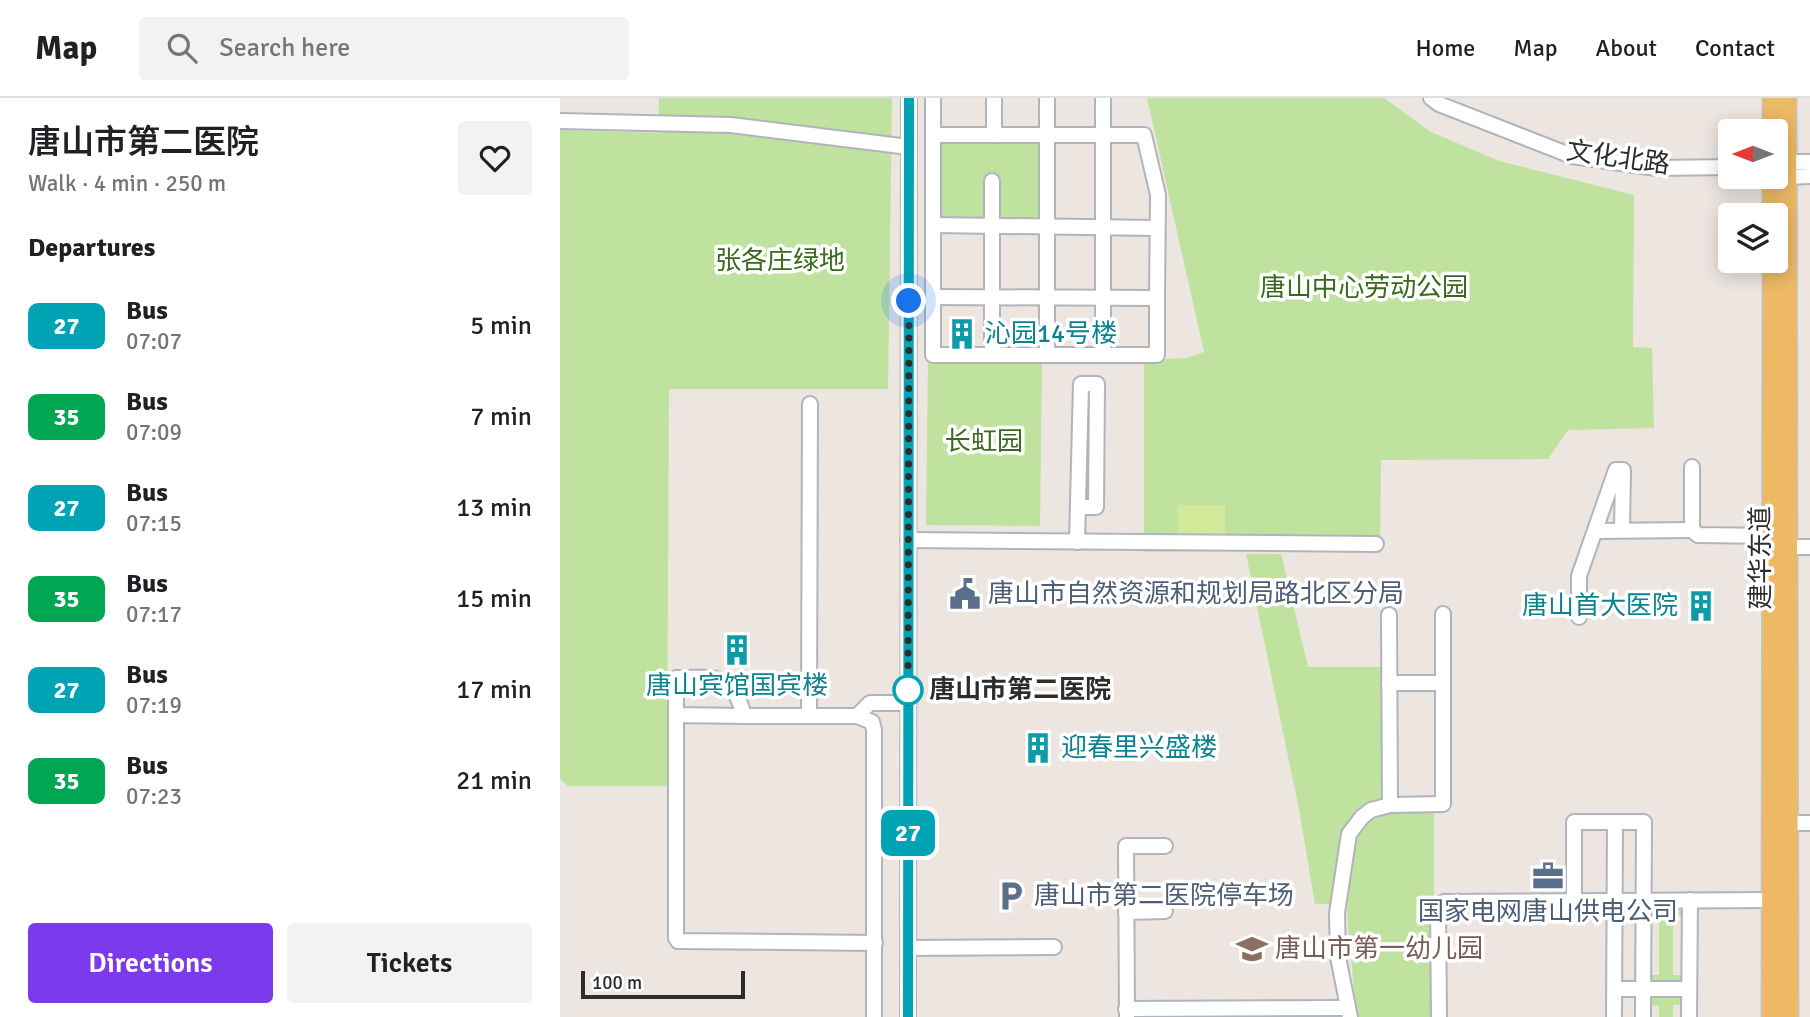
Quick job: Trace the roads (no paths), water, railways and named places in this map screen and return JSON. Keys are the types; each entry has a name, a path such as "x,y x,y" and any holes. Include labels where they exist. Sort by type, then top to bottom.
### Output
{"main road":[{"path":"1772,98 1772,119"},
{"name":"建华东道","path":"1785,119 1787,98"},
{"name":"建华东道","path":"1780,189 1780,542 1771,900 1780,1011"},
{"name":"建华东道","path":"1772,273 1789,823 1780,1011"}],"street":[{"path":"908,1017 909,98"},
{"path":"933,98 933,135 933,168 933,225 933,297 933,355 1157,355 1158,195 1144,135 933,135"},
{"path":"994,98 994,135"},
{"path":"1047,98 1047,355"},
{"path":"1103,98 1103,355"},
{"name":"文化北路","path":"1431,98 1439,104 1572,156 1656,168 1718,167"},
{"path":"560,121 731,125 909,146"},
{"path":"1788,168 1810,162"},
{"path":"909,167 933,168"},
{"path":"1788,172 1810,176"},
{"path":"992,181 992,355"},
{"path":"933,225 1156,228"},
{"path":"933,297 1157,298"},
{"path":"1077,542 1080,384 1097,384 1096,507 1079,507"},
{"path":"809,715 810,404"},
{"path":"1692,467 1692,530"},
{"path":"1579,617 1579,576 1616,470 1623,470 1622,530"},
{"path":"1595,531 1692,530 1698,535 1810,547"},
{"path":"908,540 1376,544"},
{"path":"1165,846 1126,846 1126,1013 1348,1012 1338,957 1337,913 1349,834 1371,810 1390,805 1443,804 1443,614"},
{"path":"1389,615 1390,805"},
{"path":"744,716 732,686 718,678 677,678 676,938 678,941 875,943"},
{"path":"1389,683 1443,683"},
{"path":"857,716 870,703 908,703"},
{"path":"676,715 857,716 872,722 874,1017"},
{"path":"1574,901 1574,822 1644,822 1643,1017"},
{"path":"1614,1017 1615,822"},
{"path":"1789,823 1810,823"},
{"path":"1689,1017 1690,900"},
{"path":"1439,1017 1438,907 1444,902 1771,900"},
{"path":"1126,912 1165,911"},
{"path":"908,948 1054,947"},
{"path":"1615,989 1689,989"}],"place":[{"name":"沁园14号楼","path":"962,334"},
{"name":"唐山市自然资源和规划局路北区分局","path":"965,594"},
{"name":"唐山首大医院","path":"1701,606"},
{"name":"唐山宾馆国宾楼","path":"737,650"},
{"name":"唐山市第二医院","path":"908,690"},
{"name":"迎春里兴盛楼","path":"1038,748"},
{"name":"国家电网唐山供电公司","path":"1548,876"},
{"name":"唐山市第二医院停车场","path":"1011,896"},
{"name":"唐山市第一幼儿园","path":"1252,949"}],"park label":[{"name":"张各庄绿地","path":"780,261"},
{"name":"唐山中心劳动公园","path":"1364,288"},
{"name":"长虹园","path":"984,442"}]}
